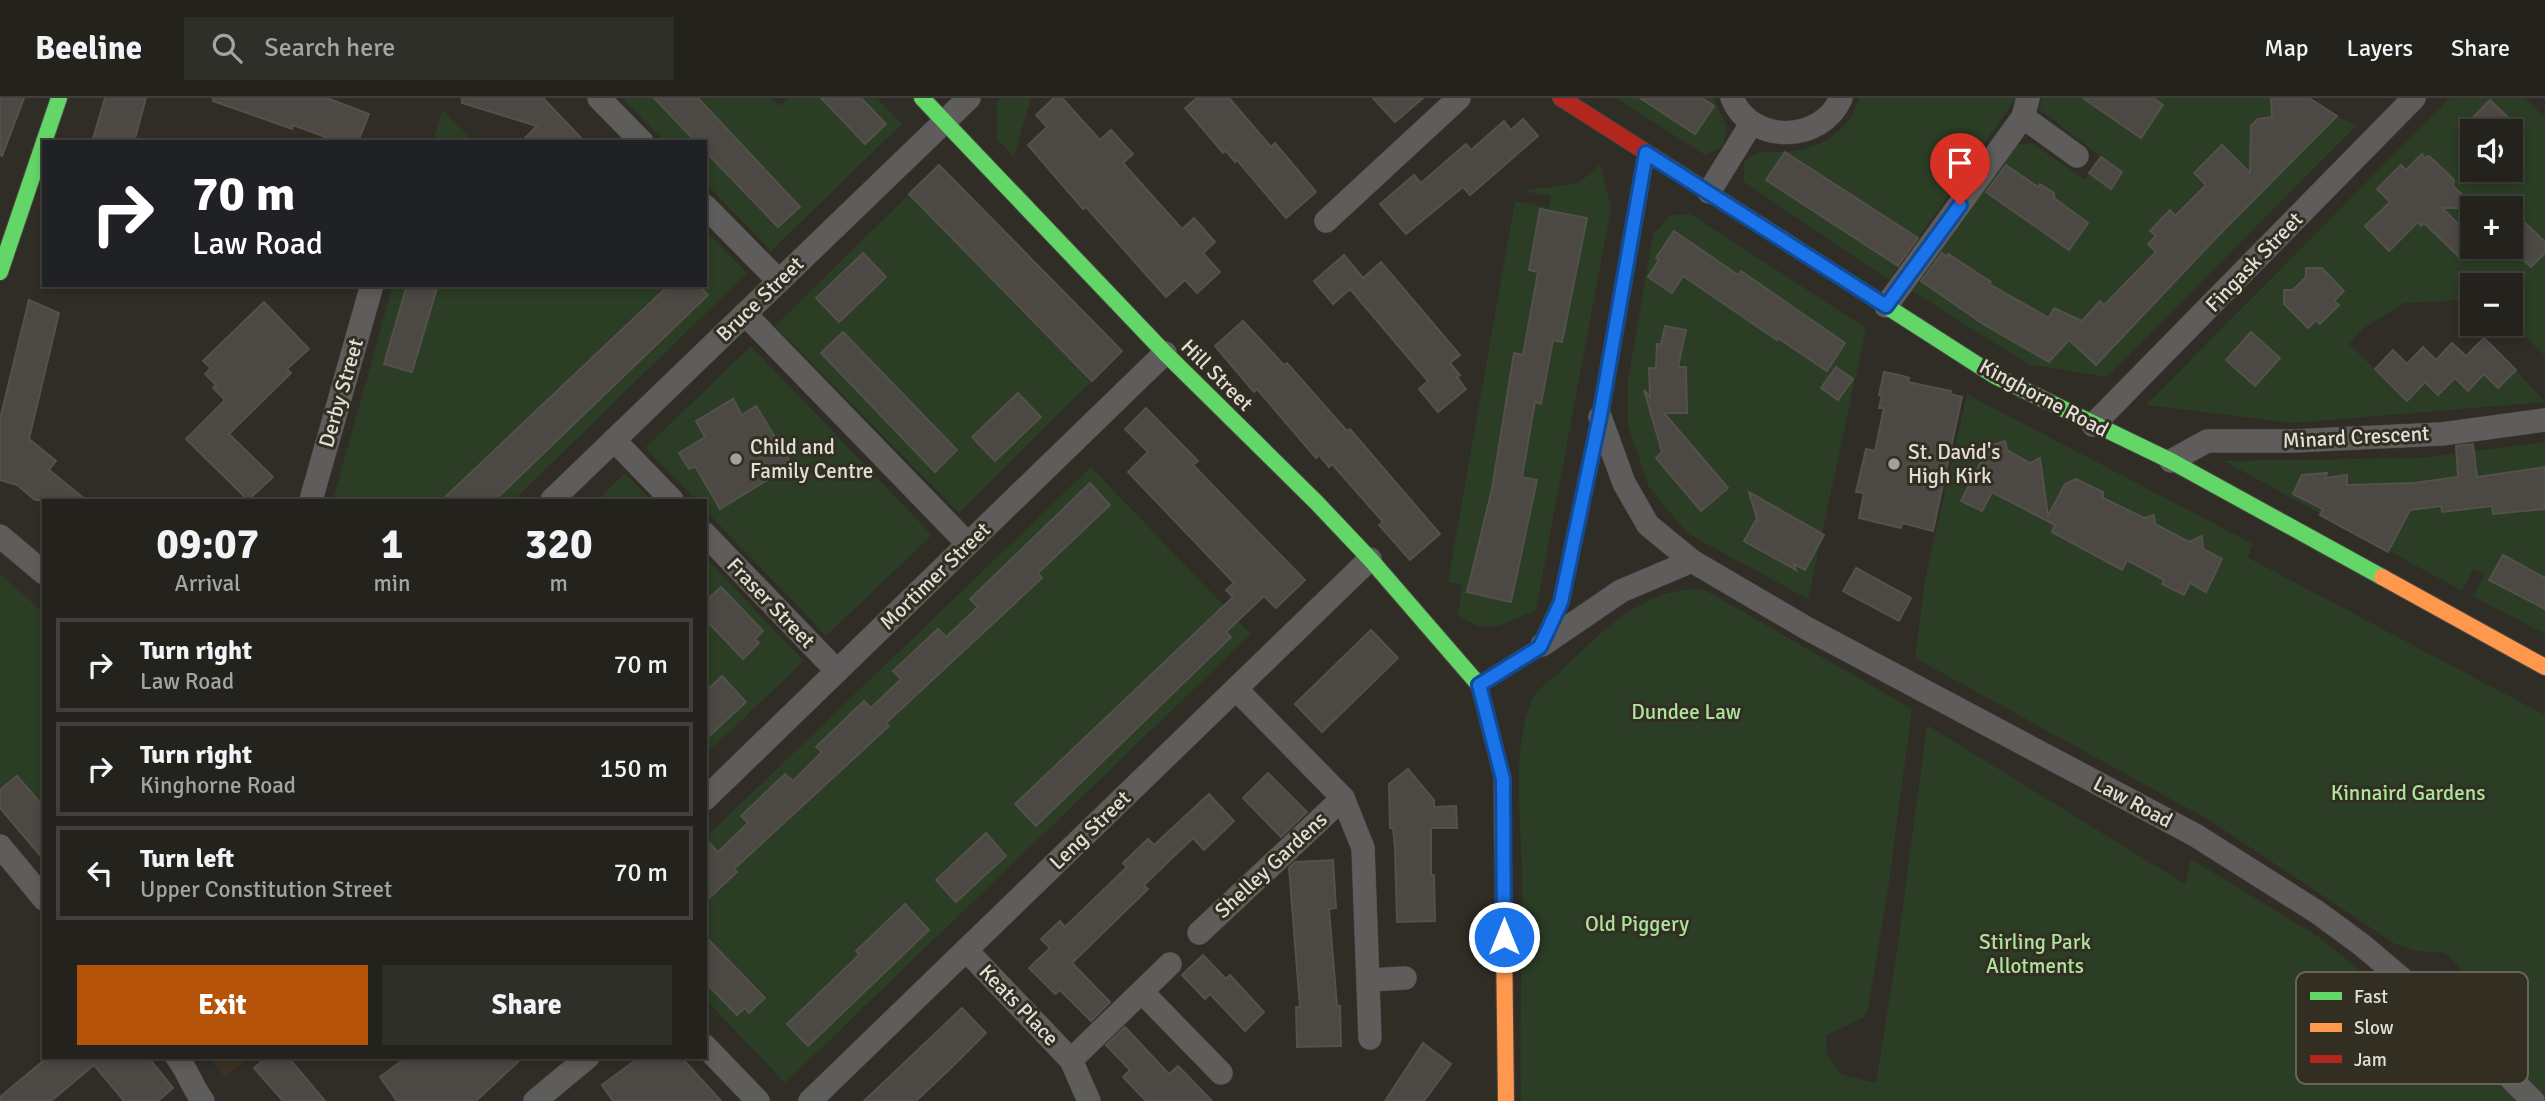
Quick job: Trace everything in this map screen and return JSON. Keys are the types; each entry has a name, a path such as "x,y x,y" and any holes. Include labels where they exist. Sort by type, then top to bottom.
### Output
{"street":[{"path":"45,140 59,98"},
{"path":"599,98 640,140"},
{"name":"Hill Street","path":"922,98 1165,353 1317,503 1370,559 1479,685"},
{"name":"Bruce Street","path":"553,499 969,98"},
{"path":"1326,221 1459,98"},
{"name":"Kinghorne Road","path":"1561,98 1996,376 2171,461 2545,667"},
{"path":"1732,98 1751,124 1777,133 1800,132 1823,120 1841,98"},
{"name":"Fingask Street","path":"2093,425 2414,98"},
{"path":"1886,306 2025,108 2077,156"},
{"path":"1709,192 1751,124"},
{"path":"1,265 42,148"},
{"name":"Law Road","path":"1540,647 1561,602 1600,416 1646,153"},
{"path":"707,208 779,281"},
{"name":"Derby Street","path":"311,499 371,287"},
{"path":"745,314 968,544"},
{"name":"Mortimer Street","path":"707,797 1165,353"},
{"name":"Law Road","path":"1600,416 1624,483 1648,525 1692,561 1808,629 2195,835 2317,912 2394,972"},
{"name":"Minard Crescent","path":"2171,461 2207,441 2293,441 2442,434 2545,420"},
{"path":"614,440 671,499"},
{"path":"0,536 42,571"},
{"name":"Fraser Street","path":"707,536 837,671"},
{"name":"Leng Street","path":"810,1101 1370,559"},
{"path":"1506,1101 1503,779 1479,685 1621,591 1692,561"},
{"name":"Shelley Gardens","path":"1236,689 1343,798 1363,848 1370,1038"},
{"name":"Shelley Gardens","path":"1199,933 1343,798"},
{"path":"0,846 42,897"},
{"name":"Keats Place","path":"966,950 1071,1060 1089,1101"},
{"name":"Keats Place","path":"1071,1060 1170,964"},
{"path":"1369,980 1405,978"},
{"path":"1142,992 1221,1073"},
{"path":"707,1048 758,1101"},
{"path":"179,1059 187,1069 191,1097"},
{"path":"535,1101 586,1059"},
{"name":"Law Road","path":"2517,1084 2533,1101"}],"shaded area":[{"path":"211,1059 248,1059 225,1077"}],"green space":[{"path":"622,98 771,98 779,106 788,98 877,98 902,124 771,251 707,185 707,140 663,140"},
{"path":"1001,98 1031,98 1014,157 997,139 997,101"},
{"path":"1616,98 1714,98 1727,128 1723,147 1705,155"},
{"path":"1859,98 2016,98 1889,280 1744,182 1744,161 1760,152 1785,152 1821,143 1841,129 1855,110"},
{"path":"2042,98 2309,98 2357,125 2107,377 2028,364 1912,291 2012,145 2032,143 2085,180 2089,173 2110,189 2122,173 2039,109"},
{"path":"2450,98 2525,98 2545,118 2545,356 2523,334 2523,273 2460,273 2460,300 2404,303 2364,328 2349,344 2407,400 2425,382 2438,395 2455,378 2468,391 2484,374 2499,388 2516,370 2545,402 2294,423 2146,405"},
{"path":"442,110 473,140 434,140"},
{"path":"1600,165 1611,208 1536,610 1497,626 1479,626 1458,615 1462,585 1448,582 1515,201 1549,208 1551,196 1523,191 1578,183"},
{"path":"909,194 1092,381 959,513 775,326"},
{"path":"1690,214 1866,328 1808,599 1687,533 1649,487 1628,426 1628,381 1653,234 1671,215"},
{"path":"707,232 747,273 515,499 333,499 392,287 707,287"},
{"path":"751,346 932,535 826,636 707,512 707,499 695,499 645,448"},
{"path":"1967,394 2253,544 2247,557 2545,715 2545,1101 1521,1101 1522,878 1519,764 1525,720 1538,692 1609,627 1644,603 1683,590 1705,590 1912,709 1888,889 1869,1004 1864,1017 1826,1036 1826,1053 1841,1074 1876,1083 1896,958 1927,725 2185,884 2191,859 2319,937 2362,972 2296,972 2296,1084 2528,1084 2528,972 2464,972 2445,953 2417,951 2395,944 2209,820 1915,658 1925,579"},
{"path":"2545,442 2545,634 2474,597 2484,574 2473,570 2462,591 2224,461 2419,458"},
{"path":"1091,467 1251,634 785,1083 707,1001 707,836"},
{"path":"625,473 650,499 598,499"},
{"path":"707,559 804,661 707,753"},
{"path":"0,574 42,611 42,805 18,776 0,790"}],"building":[{"path":"0,98 24,98 2,156 0,155"},
{"path":"105,98 146,98 135,140 93,140"},
{"path":"213,98 327,98 369,114 359,140 334,140 293,125 292,129 213,101"},
{"path":"462,98 543,98 583,140 523,140 537,126 462,103"},
{"path":"654,98 698,98 800,207 778,227 707,153 707,140 694,140"},
{"path":"821,98 861,98 886,124 865,144"},
{"path":"1054,98 1062,98 1100,140 1111,130 1133,154 1123,163 1182,229 1194,218 1215,242 1203,253 1220,272 1197,293 1185,280 1166,297 1086,207 1083,209 1028,145 1047,127 1036,115"},
{"path":"1197,98 1229,98 1271,147 1275,143 1316,192 1286,218 1237,160 1235,162 1226,151 1223,153 1185,108"},
{"path":"1373,98 1423,98 1395,122"},
{"path":"1640,98 1702,98 1714,106 1695,134"},
{"path":"2083,98 2153,98 2163,105 2141,138"},
{"path":"2271,98 2309,98 2337,116 2215,239 2096,365 2069,340 2049,362 1983,324 1921,281 1942,253 1947,257 1948,254 1991,282 1989,284 2049,318 2054,308 2082,321 2100,301 2104,305 2156,252 2148,244 2156,236 2150,231 2170,210 2175,216 2206,185 2194,173 2222,145 2250,173 2251,126 2258,119 2272,117"},
{"path":"2490,100 2510,119 2472,119"},
{"path":"1523,119 1538,136 1470,195 1463,187 1406,234 1380,204 1414,175 1421,183 1466,144 1471,150 1504,121 1511,130"},
{"path":"1785,152 1918,238 1898,266 1766,180"},
{"path":"2422,154 2424,158 2429,156 2454,180 2453,186 2463,196 2460,196 2460,208 2442,208 2460,225 2459,257 2424,223 2421,226 2418,222 2389,251 2365,226 2390,202 2377,189 2401,165 2406,170"},
{"path":"2101,157 2122,172 2111,189 2089,173"},
{"path":"939,165 1122,351 1092,381 909,194"},
{"path":"2006,165 2038,187 2040,184 2054,193 2054,198 2088,223 2069,250 1986,192"},
{"path":"1540,209 1587,218 1562,342 1553,340 1541,404 1535,402 1522,477 1537,480 1511,602 1467,592 1492,489 1514,353 1523,355 1538,272 1529,270"},
{"path":"2523,221 2545,242 2545,253 2531,267 2523,259"},
{"path":"1674,231 1738,275 1741,271 1845,343 1827,371 1683,276 1672,293 1648,277 1659,260 1656,258"},
{"path":"863,253 886,277 839,322 816,298"},
{"path":"1344,255 1363,278 1381,262 1460,355 1450,363 1460,375 1457,377 1466,389 1438,412 1419,389 1428,381 1350,289 1333,304 1314,281"},
{"path":"2306,268 2322,268 2344,291 2334,301 2339,305 2320,324 2316,320 2308,328 2284,304 2284,290 2293,290 2306,277"},
{"path":"406,287 437,287 412,372 384,364"},
{"path":"667,287 700,287 708,295 496,499 443,499"},
{"path":"29,300 59,313 29,439 56,461 49,470 85,499 35,500 17,485 0,480 0,419"},
{"path":"264,302 309,349 287,369 291,373 229,434 273,477 249,499 186,439 225,400 213,388 216,385 205,374 211,368 203,361"},
{"path":"1243,321 1284,365 1287,363 1347,431 1350,429 1440,534 1410,560 1379,525 1383,522 1332,464 1329,467 1319,455 1316,458 1257,389 1254,392 1215,346"},
{"path":"1665,326 1686,330 1678,367 1686,367 1687,413 1664,413 1728,488 1701,511 1656,458 1662,452 1644,390 1650,397 1649,368 1656,368 1657,344 1661,344"},
{"path":"843,332 957,450 935,472 821,353"},
{"path":"2251,332 2280,358 2255,386 2226,360"},
{"path":"2484,338 2516,370 2498,388 2484,374 2468,391 2455,378 2438,395 2425,382 2407,401 2375,369 2393,350 2407,364 2423,347 2436,360 2452,343 2466,356"},
{"path":"1836,367 1853,379 1838,400 1821,388"},
{"path":"1884,372 1909,378 1908,382 1951,391 1950,394 1962,397 1933,531 1902,523 1901,528 1859,518 1864,493 1856,492 1866,449 1875,451 1884,408 1879,408 1882,396 1879,395"},
{"path":"1018,393 1041,417 995,461 972,437"},
{"name":"Child and Family Centre","path":"733,399 742,415 756,406 792,465 720,509 695,466 689,469 679,453 705,437 696,421"},
{"path":"1146,408 1198,461 1193,465 1305,580 1276,608 1264,596 1226,632 1231,637 1036,826 1015,804 1233,597 1226,590 1234,583 1128,472 1148,452 1125,429"},
{"path":"2005,441 2007,450 2030,463 2040,458 2048,516 2065,484 2076,479 2103,492 2103,498 2144,518 2154,515 2155,524 2189,542 2202,536 2203,549 2222,559 2206,592 2190,583 2184,595 2162,584 2164,580 2127,560 2122,570 2052,532 2055,525 1992,492 1982,511 1961,501 1989,446"},
{"path":"2473,444 2477,477 2545,467 2545,509 2493,514 2492,506 2442,512 2441,506 2410,510 2388,552 2320,515 2323,509 2293,494 2302,475 2327,473 2325,478 2347,475 2347,485 2414,483 2458,477 2456,446"},
{"path":"1090,483 1110,505 1038,573 1042,578 886,723 889,726 734,869 737,872 707,900 707,840 718,852 748,823 741,816 785,774 793,781 822,752 816,747 864,701 871,708 901,679 893,671 938,629 946,637 978,607 970,599"},
{"path":"1749,492 1824,535 1805,570 1794,564 1796,570 1744,541 1756,520 1758,522"},
{"path":"2503,555 2545,578 2545,609 2489,580"},
{"path":"1856,568 1911,598 1899,621 1843,591"},
{"path":"721,587 763,631 755,639 759,643 743,659 707,621 707,600"},
{"path":"1371,630 1398,658 1322,732 1295,704"},
{"path":"722,676 746,702 707,738 707,690"},
{"path":"1408,769 1434,800 1434,807 1456,806 1457,828 1431,828 1435,921 1397,922 1395,849 1393,828 1390,828 1389,784"},
{"path":"1268,773 1307,812 1281,837 1243,798"},
{"path":"17,776 42,805 42,858 0,808 0,790"},
{"path":"1209,794 1234,821 1204,850 1193,838 1144,885 1148,889 1072,963 1110,1002 1091,1021 1060,990 1055,994 1029,968 1050,948 1041,939 1060,921 1065,927 1127,867 1123,863 1148,839 1154,845"},
{"path":"986,833 1006,856 956,902 936,880"},
{"path":"1333,860 1336,908 1329,909 1337,1006 1340,1006 1341,1046 1297,1047 1296,1007 1300,1007 1289,868 1295,862"},
{"path":"905,904 929,930 808,1046 787,1024 859,955 856,951"},
{"path":"707,938 765,998 749,1013 745,1008 737,1015 707,984"},
{"path":"1203,955 1226,979 1230,975 1264,1012 1245,1031 1210,994 1205,999 1182,975"},
{"path":"962,1008 986,1033 955,1064 916,1101 864,1101"},
{"path":"1125,1027 1169,1074 1178,1066 1212,1101 1146,1101 1123,1077 1130,1070 1106,1045"},
{"path":"1423,1043 1451,1064 1424,1101 1385,1101"},
{"path":"46,1059 150,1059 173,1088 158,1101 124,1101 94,1065 51,1101 0,1101 0,1097"},
{"path":"265,1059 290,1059 325,1101 283,1101 254,1068"},
{"path":"404,1059 521,1059 476,1101 397,1101 380,1077"},
{"path":"637,1059 683,1059 721,1101 613,1101 602,1085"}],"traffic: fast":[{"path":"45,140 59,98"},
{"path":"922,98 1165,353 1317,503 1370,559 1479,685 1502,776"},
{"path":"0,272 42,148"},
{"path":"1760,225 1995,376 2171,461 2382,577"},
{"path":"1479,685 1540,647 1561,602 1600,416 1624,280"}],"traffic: slow":[{"path":"1624,280 1646,154"},
{"path":"2382,577 2545,667"},
{"path":"1502,776 1506,1101"}],"traffic: jam":[{"path":"1561,98 1760,225"}],"place":[{"name":"Child and Family Centre","path":"736,459"},
{"name":"St. David's High Kirk","path":"1894,464"}],"route":[{"path":"1504,937 1503,779 1479,685 1540,647 1561,602 1600,416 1646,153 1886,306 1960,205"}],"park label":[{"name":"Dundee Law","path":"1686,712"},
{"name":"Kinnaird Gardens","path":"2408,793"},
{"name":"Old Piggery","path":"1637,924"},
{"name":"Stirling Park Allotments","path":"2035,954"}]}
